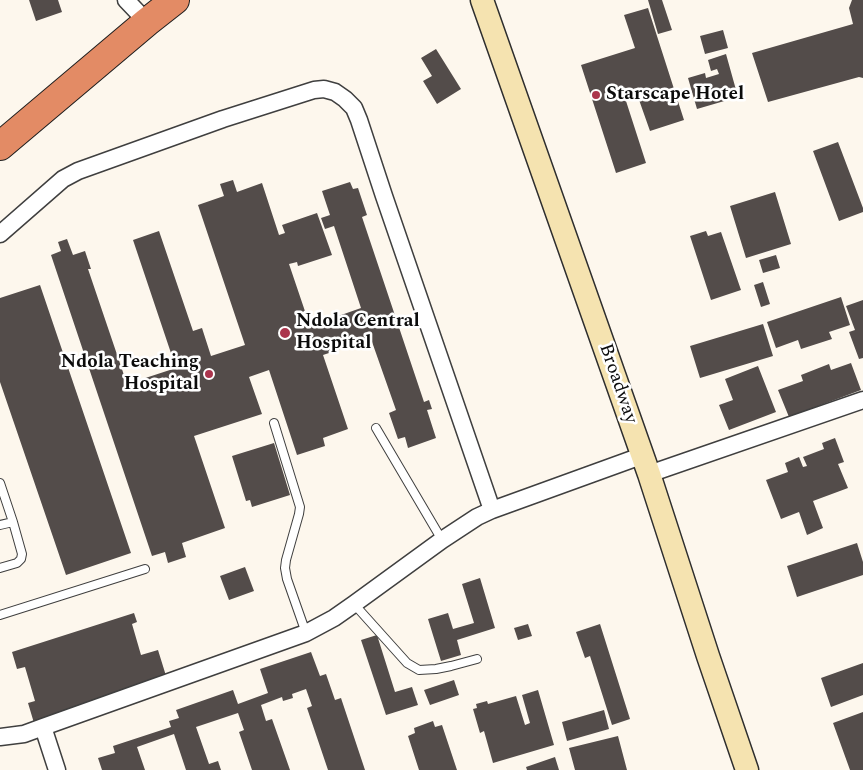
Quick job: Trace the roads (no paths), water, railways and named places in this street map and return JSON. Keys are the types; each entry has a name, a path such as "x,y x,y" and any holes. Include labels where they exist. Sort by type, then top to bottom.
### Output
{"highway":[{"path":"0,146 175,0"}],"main road":[{"name":"Broadway","path":"482,0 645,465 746,770"}],"street":[{"path":"126,0 147,22"},
{"path":"0,234 63,179 78,171 314,90 324,89 335,92 346,99 354,108 359,120 492,510"},
{"path":"0,737 24,734 306,633 334,618 465,523 492,510 863,400"},
{"path":"43,727 57,770"}],"lane":[{"path":"274,423 300,507 285,568 306,633"},
{"path":"376,428 442,540"},
{"path":"0,483 22,554 21,559 17,563 0,568"},
{"path":"0,525 13,522"},
{"path":"0,615 144,569"},
{"path":"354,604 407,663 419,670 436,669 477,659"}],"place":[{"name":"Starscape Hotel","path":"596,95"},
{"name":"Ndola Central Hospital","path":"285,333"},
{"name":"Ndola Teaching Hospital","path":"209,374"}]}
